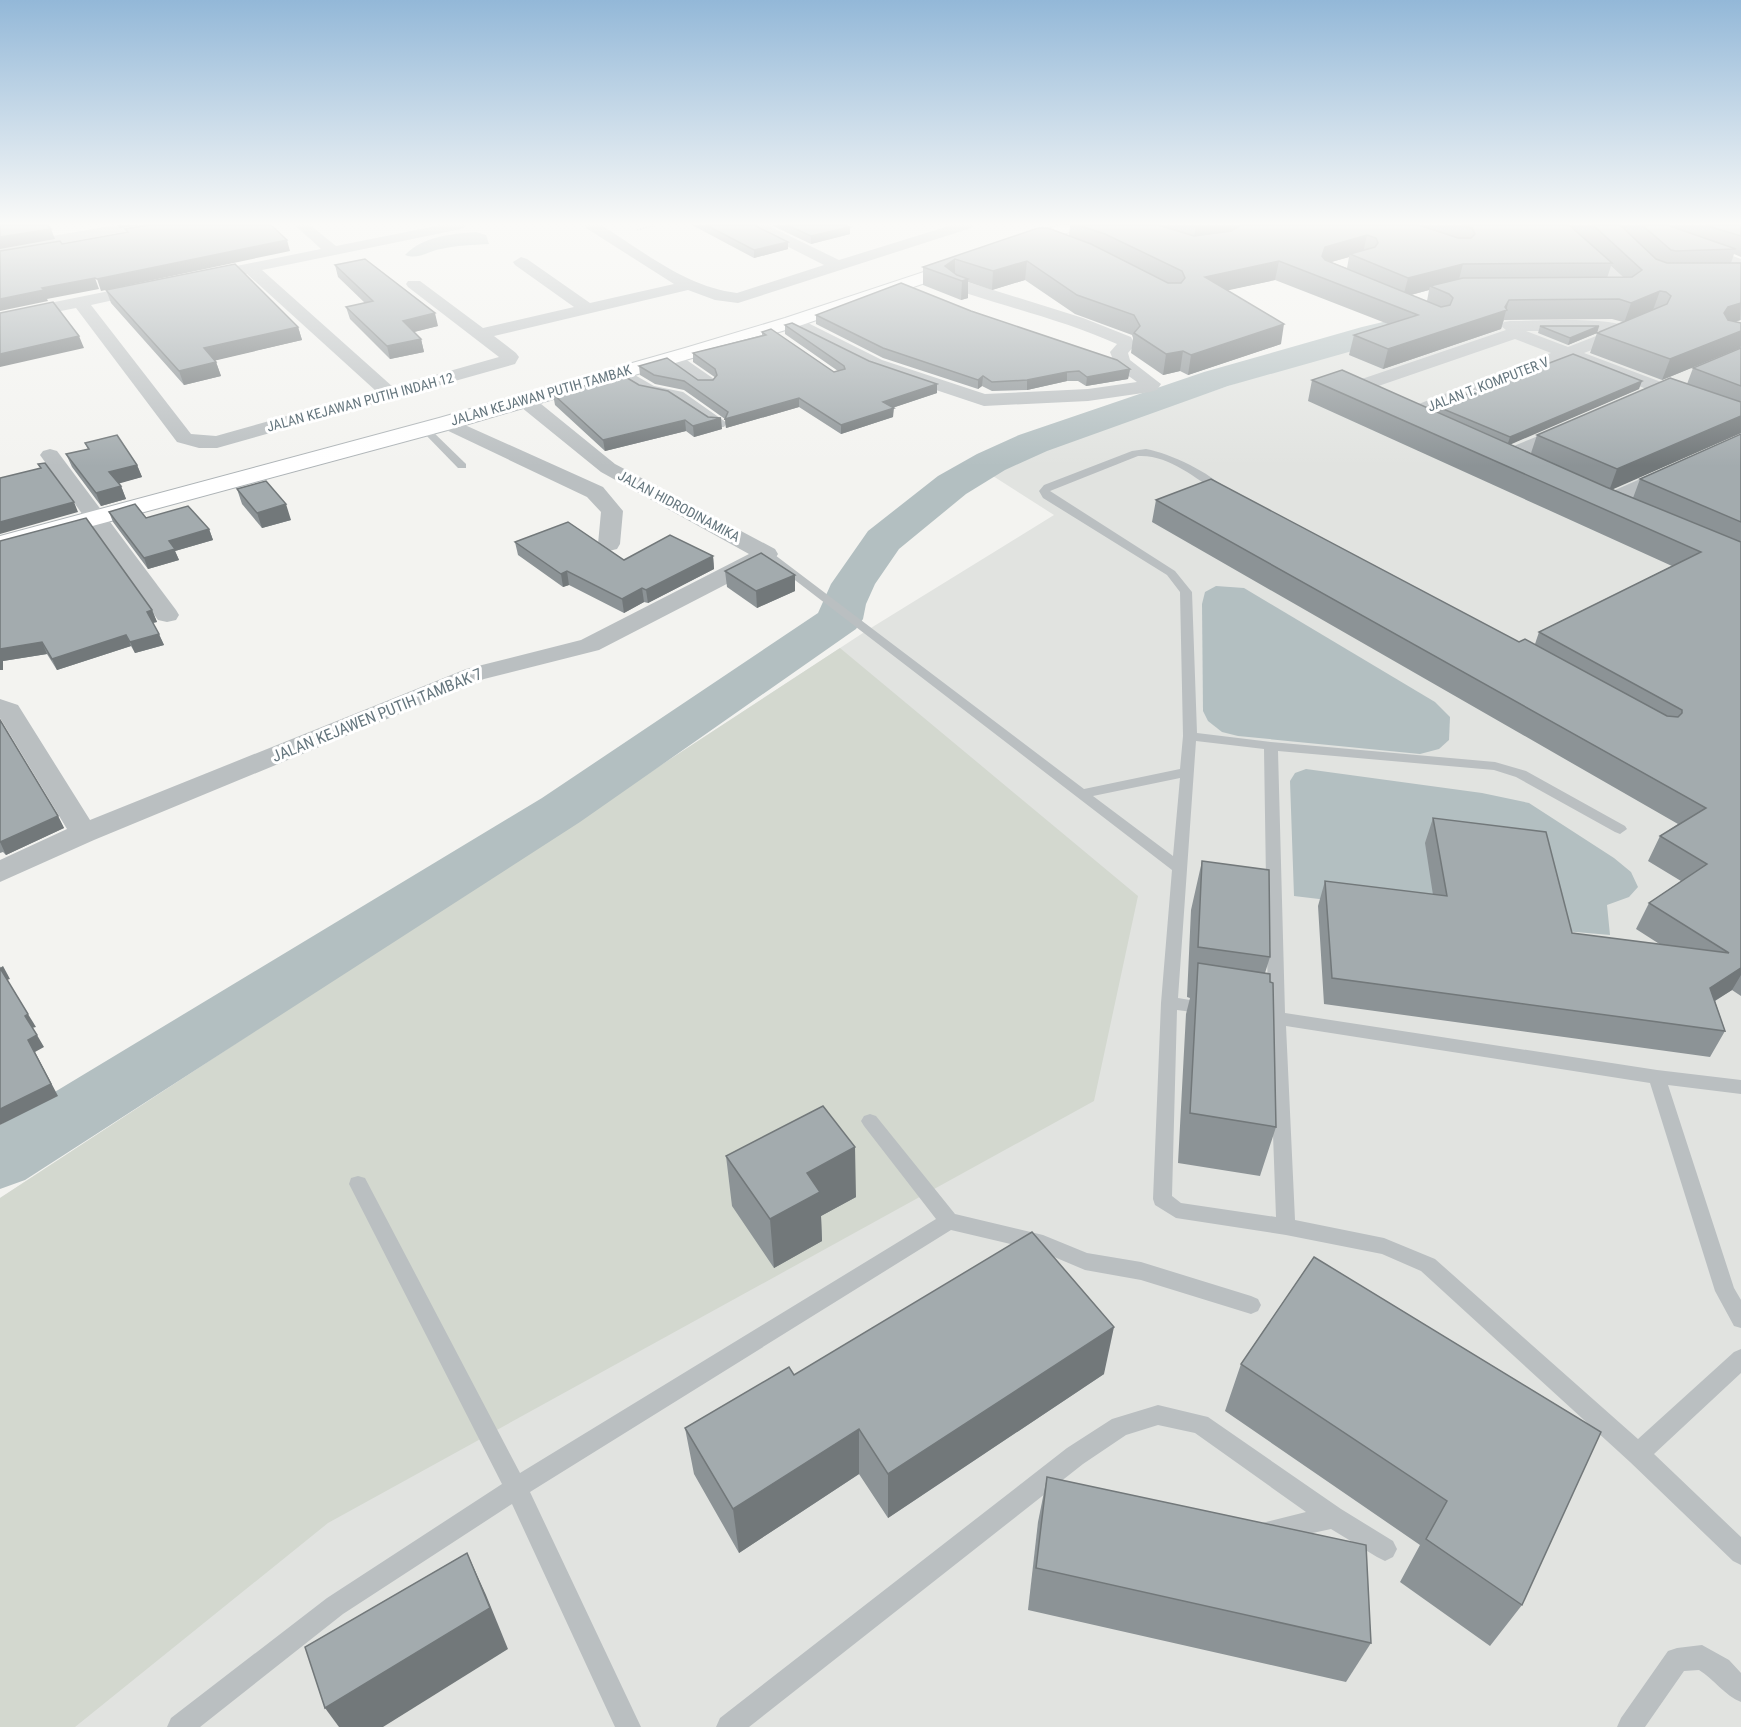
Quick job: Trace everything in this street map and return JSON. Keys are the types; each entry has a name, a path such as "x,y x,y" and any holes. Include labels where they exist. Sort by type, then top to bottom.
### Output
{"street":[{"path":"0,318 62,306"},
{"name":"JALAN KEJAWAN PUTIH INDAH 12","path":"83,306 184,438 199,442 217,442 504,363 510,357 481,334"},
{"path":"292,306 390,394"},
{"path":"443,306 481,334 597,306"},
{"path":"583,306 586,308"},
{"name":"JALAN KEJAWAN PUTIH TAMBAK","path":"0,544 447,423 523,399 780,328 848,306"},
{"path":"999,306 1028,324"},
{"path":"780,328 876,364 984,400 1088,395 1145,388 1152,384 1110,355 1126,345 1125,341 1030,306"},
{"name":"JALAN T. KOMPUTER V","path":"1410,414 1624,332 1644,322"},
{"path":"1624,332 1612,326 1509,326 1515,333 1741,419"},
{"path":"1432,423 1349,386 1515,333"},
{"path":"672,358 707,383"},
{"path":"619,372 648,390 676,396 717,423"},
{"path":"1641,399 1692,377"},
{"name":"JALAN HIDRODINAMIKA","path":"523,399 608,468 767,554"},
{"path":"1506,456 1589,421"},
{"path":"447,423 595,492 612,512 609,544"},
{"path":"1607,502 1741,441"},
{"path":"1485,447 1526,465"},
{"path":"50,454 166,615"},
{"path":"1587,493 1629,511"},
{"name":"JALAN KEJAWEN PUTIH TAMBAK 7","path":"0,872 84,833 476,674 590,645 767,554"},
{"path":"0,707 9,711 84,833"}],"lane":[{"path":"424,429 462,466"},
{"path":"1231,495 1159,454 1147,450 1048,487 1044,491 1047,496 1123,542 1180,582 1186,592 1190,736 1169,1003 1162,1199 1176,1210 1286,1227 1384,1246 1428,1265 1638,1454 1741,1553"},
{"name":"JALAN HIDRODINAMIKA","path":"767,554 1180,869"},
{"path":"1190,736 1271,746 1495,766 1521,774 1620,829"},
{"path":"1271,746 1276,1017 1286,1227"},
{"path":"1081,794 1186,772"},
{"path":"1169,1003 1223,1010"},
{"path":"1244,1013 1657,1077 1741,1087"},
{"path":"1657,1077 1725,1291 1741,1319"},
{"path":"870,1121 950,1221 1043,1243 1085,1261 1141,1271 1251,1305"},
{"path":"358,1184 516,1488 628,1727"},
{"path":"180,1727 335,1606 516,1488 950,1221"},
{"path":"1638,1454 1741,1359"},
{"path":"729,1727 1047,1477 1120,1426 1158,1415 1200,1424 1333,1518 1385,1549"},
{"path":"1047,1477 1069,1484"},
{"path":"1241,1531 1261,1533 1333,1518"},
{"path":"1630,1727 1677,1660 1702,1658 1720,1669 1741,1690"}],"shaded area":[{"path":"1581,306 1741,306 1741,1727 0,1727 0,1198 866,631 1054,515 982,469 1258,376 1429,326"},
{"path":"1216,586 1244,588 1435,702 1450,717 1449,740 1439,749 1420,754 1238,736 1222,732 1208,721 1203,711 1202,604 1205,592"},
{"path":"840,648 1138,896 1094,1101 328,1523 75,1727 0,1727 0,1198"},
{"path":"1306,769 1482,793 1529,803 1614,858 1631,872 1638,887 1629,897 1607,905 1610,935 1553,930 1294,896 1290,781 1295,773"}],"building":[{"path":"36,306 56,306 79,336 0,354 0,313"},
{"path":"120,306 277,306 298,327 204,348 216,362 179,371"},
{"path":"425,306 435,313 403,321 421,339 387,346 346,307"},
{"path":"841,306 957,306 1117,360 1130,369 1087,377 1079,371 1027,380 992,382 983,376 978,380 883,348 816,315"},
{"path":"1107,306 1253,306 1284,324 1191,355 1183,351 1166,354 1134,333 1140,326 1134,315"},
{"path":"1394,306 1506,306 1507,310 1388,349 1354,335 1418,315"},
{"path":"1663,306 1733,306 1728,307 1724,313 1728,320 1741,323 1741,331 1670,359 1597,333"},
{"path":"792,323 869,361 937,384 883,402 894,408 841,425 799,398 725,419 728,412 684,381 654,375 639,366 667,358 698,380 713,380 717,375 715,369 693,353 766,335 762,332 771,329 834,372 845,369 844,366 785,325"},
{"path":"1540,326 1599,326 1570,338"},
{"path":"1741,348 1741,386 1693,368"},
{"path":"1573,354 1642,381 1510,437 1436,406"},
{"path":"1342,370 1606,487 1741,542 1741,968 1710,988 1725,1031 1332,978 1325,881 1447,896 1433,818 1546,832 1572,933 1729,953 1649,903 1707,864 1660,836 1706,808 1156,500 1211,479 1519,642 1525,639 1667,716 1678,717 1682,710 1539,632 1701,552 1312,380"},
{"path":"624,376 639,385 668,391 708,417 721,418 693,426 685,420 603,440 553,394"},
{"path":"1670,378 1741,402 1741,416 1617,469 1537,435"},
{"path":"1741,434 1741,522 1640,479"},
{"path":"117,435 137,465 109,472 121,486 96,493 66,454 89,449 85,443"},
{"path":"45,463 74,502 0,522 0,478 41,468 38,464"},
{"path":"266,481 286,504 257,513 237,489"},
{"path":"135,504 146,518 188,506 209,529 169,541 175,549 144,558 109,512"},
{"path":"86,518 152,610 147,612 159,634 130,642 126,635 52,659 42,642 0,649 0,541"},
{"path":"568,522 624,560 670,535 713,556 646,590 642,588 622,599 567,571 561,574 515,542"},
{"path":"761,553 795,575 756,591 725,571"},
{"path":"0,720 58,816 0,842"},
{"path":"1202,861 1269,870 1270,957 1198,947"},
{"path":"1198,963 1270,974 1270,982 1273,983 1276,1127 1190,1113"},
{"path":"0,968 28,1014 25,1016 37,1035 28,1040 51,1084 0,1109"},
{"path":"823,1106 855,1147 807,1173 820,1192 770,1219 726,1156"},
{"path":"1032,1232 1114,1327 888,1474 859,1429 733,1509 685,1428 789,1367 794,1375"},
{"path":"1314,1257 1601,1432 1522,1605 1426,1539 1447,1501 1241,1364"},
{"path":"1047,1477 1366,1545 1371,1643 1036,1568"},
{"path":"467,1553 490,1608 325,1708 305,1647"}],"waterway":[{"path":"0,1160 561,810 840,619 843,604 853,584 883,540 952,485 991,462 1033,443 1216,379 1374,334 1429,321"}]}
